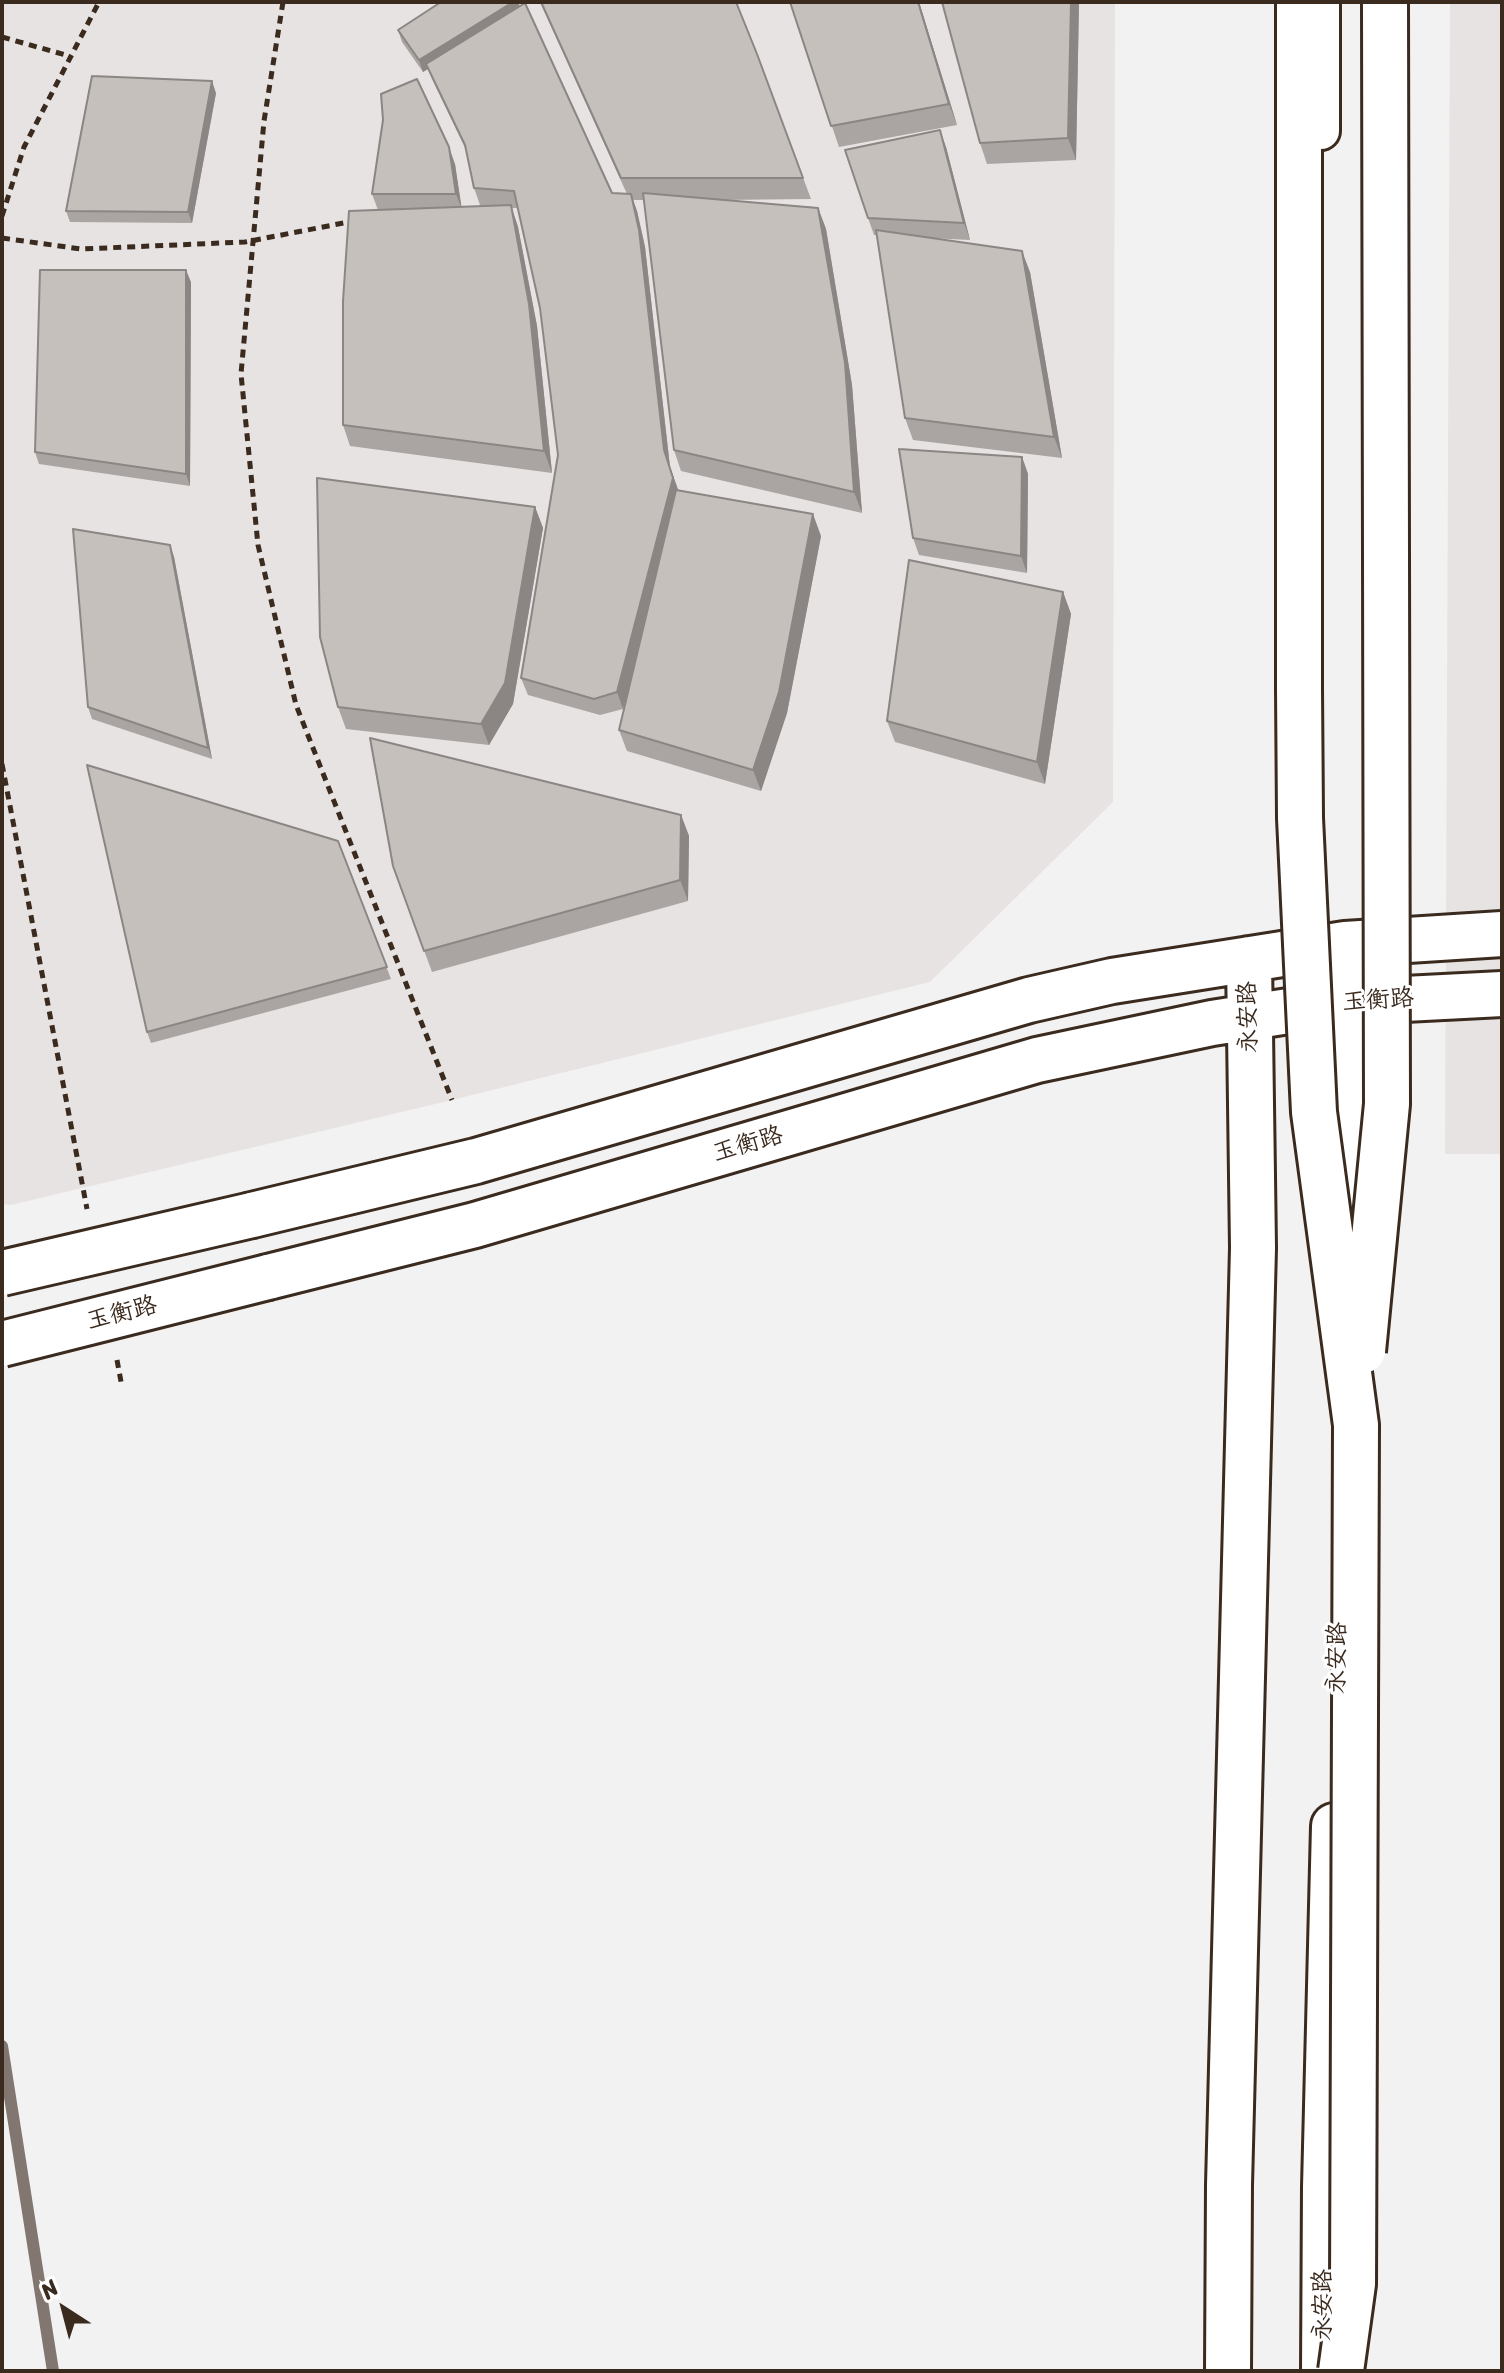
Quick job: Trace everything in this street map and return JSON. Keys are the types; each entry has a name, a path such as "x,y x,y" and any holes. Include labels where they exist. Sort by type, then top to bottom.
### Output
{"street":[{"path":"1299,2 1300,833 1314,1112 1356,1425"},
{"path":"1321,2 1331,946"},
{"path":"1341,2371 1353,2284 1356,1425 1387,1104 1385,2"},
{"path":"2,1273 476,1161 1029,1000 1112,981 1331,946 1502,934"},
{"name":"永安路","path":"1324,2371 1325,2187 1349,1241 1346,1002 1331,946"},
{"name":"永安路","path":"1228,2371 1229,2185 1253,1248 1249,959"},
{"name":"玉衡路","path":"2,1344 475,1225 1037,1060 1249,1016 1346,1002 1502,994"}],"path":[{"path":"2,216 24,147 99,2"},
{"path":"283,2 264,121 241,374 258,545 296,705 452,1100"},
{"path":"4,37 69,56"},
{"path":"2,238 81,249 230,243 362,220"},
{"path":"2,764 89,1217"},
{"path":"116,1356 122,1387"}],"shaded area":[{"path":"2,2 1115,2 1113,802 930,982 452,1100 11,1205 2,1204"},
{"path":"1450,2 1502,2 1502,1154 1445,1154"}],"building":[{"path":"441,2 513,2 419,60 398,30"},
{"path":"541,2 736,2 803,178 621,178"},
{"path":"790,2 918,2 949,104 831,126"},
{"path":"942,2 1071,2 1068,138 980,143"},
{"path":"525,3 612,193 631,194 639,230 664,450 673,478 617,692 594,699 521,678 558,455 540,308 514,191 474,188 465,145 426,64"},
{"path":"92,76 212,81 188,212 66,211"},
{"path":"417,79 449,147 456,194 372,194 383,120 381,94"},
{"path":"940,130 964,223 868,218 845,150"},
{"path":"643,193 818,208 845,363 854,492 674,450"},
{"path":"511,205 529,304 544,451 343,425 343,301 349,211"},
{"path":"876,230 1022,251 1054,437 905,418"},
{"path":"40,270 186,270 186,474 35,452"},
{"path":"899,449 1022,457 1021,556 913,538"},
{"path":"317,478 535,507 505,683 481,724 338,707 320,637"},
{"path":"676,490 813,514 779,692 753,770 619,730"},
{"path":"73,529 170,545 208,748 88,707"},
{"path":"909,560 1063,592 1037,762 887,721"},
{"path":"370,738 681,815 680,880 424,951 393,866"},
{"path":"87,765 338,841 387,967 147,1032"}],"waterway":[{"path":"2,2046 53,2371"}]}
